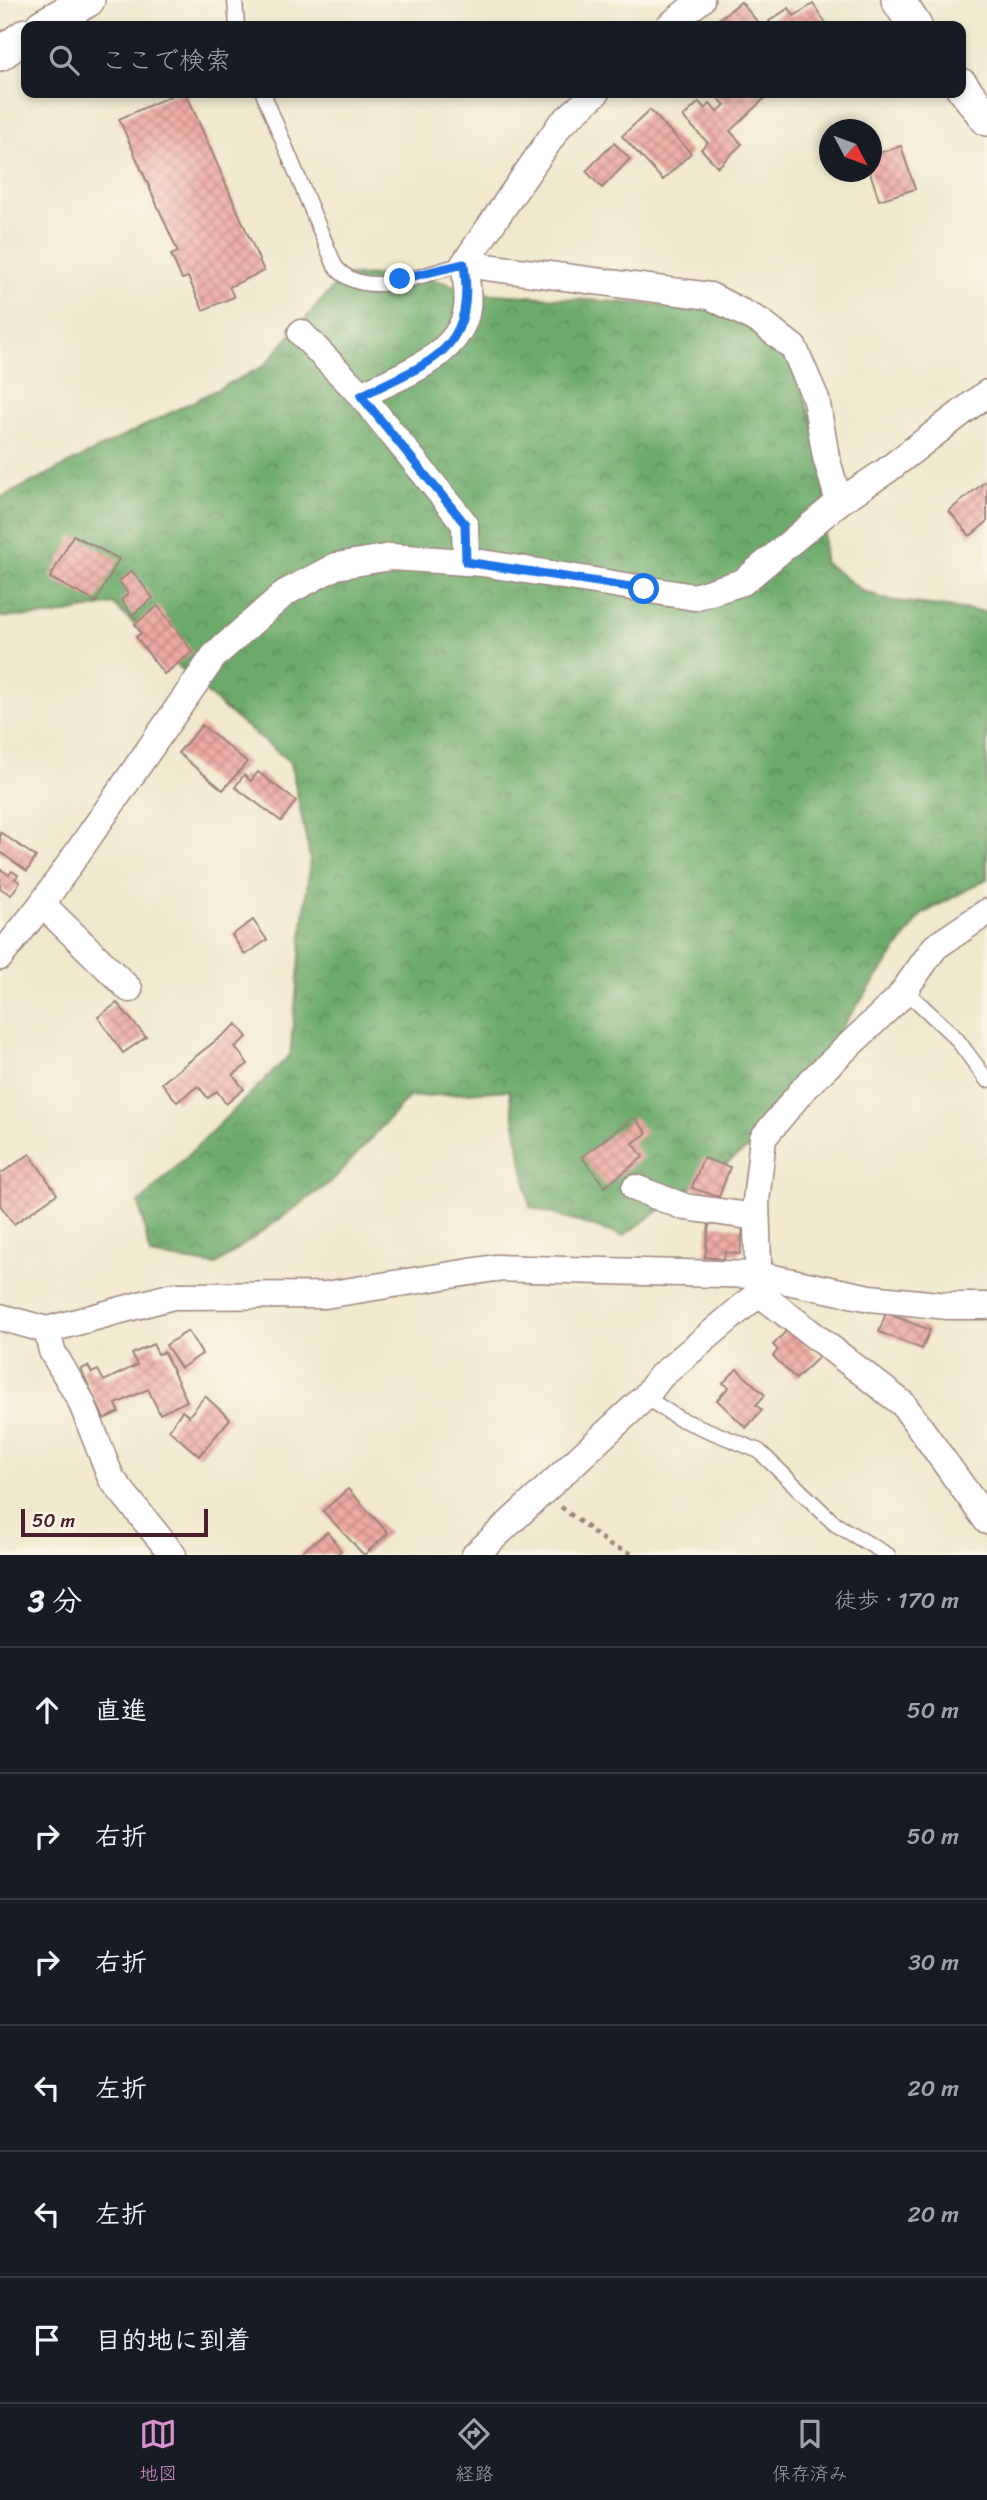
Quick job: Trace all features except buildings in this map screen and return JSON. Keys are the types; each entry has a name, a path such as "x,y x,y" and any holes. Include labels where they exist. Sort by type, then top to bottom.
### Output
{"street":[{"path":"51,21 88,0"},
{"path":"675,21 701,0"},
{"path":"898,0 912,21"},
{"path":"0,54 21,39"},
{"path":"966,92 987,119"},
{"path":"361,396 424,368 452,340 467,311 464,264 560,125 590,98"},
{"path":"464,264 710,296 761,322 794,348 816,400 826,457 839,502"},
{"path":"302,333 361,396 465,524 466,562"},
{"path":"0,957 42,904 214,656 285,593 336,566 391,557 466,562 694,597 743,582 839,502 886,471 987,393"},
{"path":"42,904 129,989"},
{"path":"987,912 935,947 905,990 806,1086 763,1138 756,1217 759,1284 903,1404 987,1521"},
{"path":"635,1188 685,1207 756,1217"},
{"path":"0,1317 47,1330 173,1296 325,1295 495,1268 759,1284 948,1306 987,1306"},
{"path":"475,1555 645,1397 661,1376 759,1284"},
{"path":"47,1330 52,1351 81,1401 111,1478 173,1555"}],"lane":[{"path":"235,0 237,21"},
{"path":"265,98 335,266 343,276 353,282 380,286 464,264"},
{"path":"905,990 956,1038 987,1080"},
{"path":"645,1397 678,1418 759,1451 835,1524 888,1555"}],"path":[{"path":"547,1490 557,1505 611,1546 636,1555"}],"green space":[{"path":"417,275 480,293 738,310 789,358 826,457 824,562 863,591 888,600 987,612 987,879 922,914 763,1138 623,1236 530,1207 509,1090 409,1097 332,1181 216,1265 150,1255 139,1203 290,1055 310,859 291,763 222,707 113,604 51,616 0,617 0,498 264,366 343,276"}],"route":[{"path":"400,279 464,264 467,311 452,340 424,368 361,396 465,524 466,562 644,589"}]}
